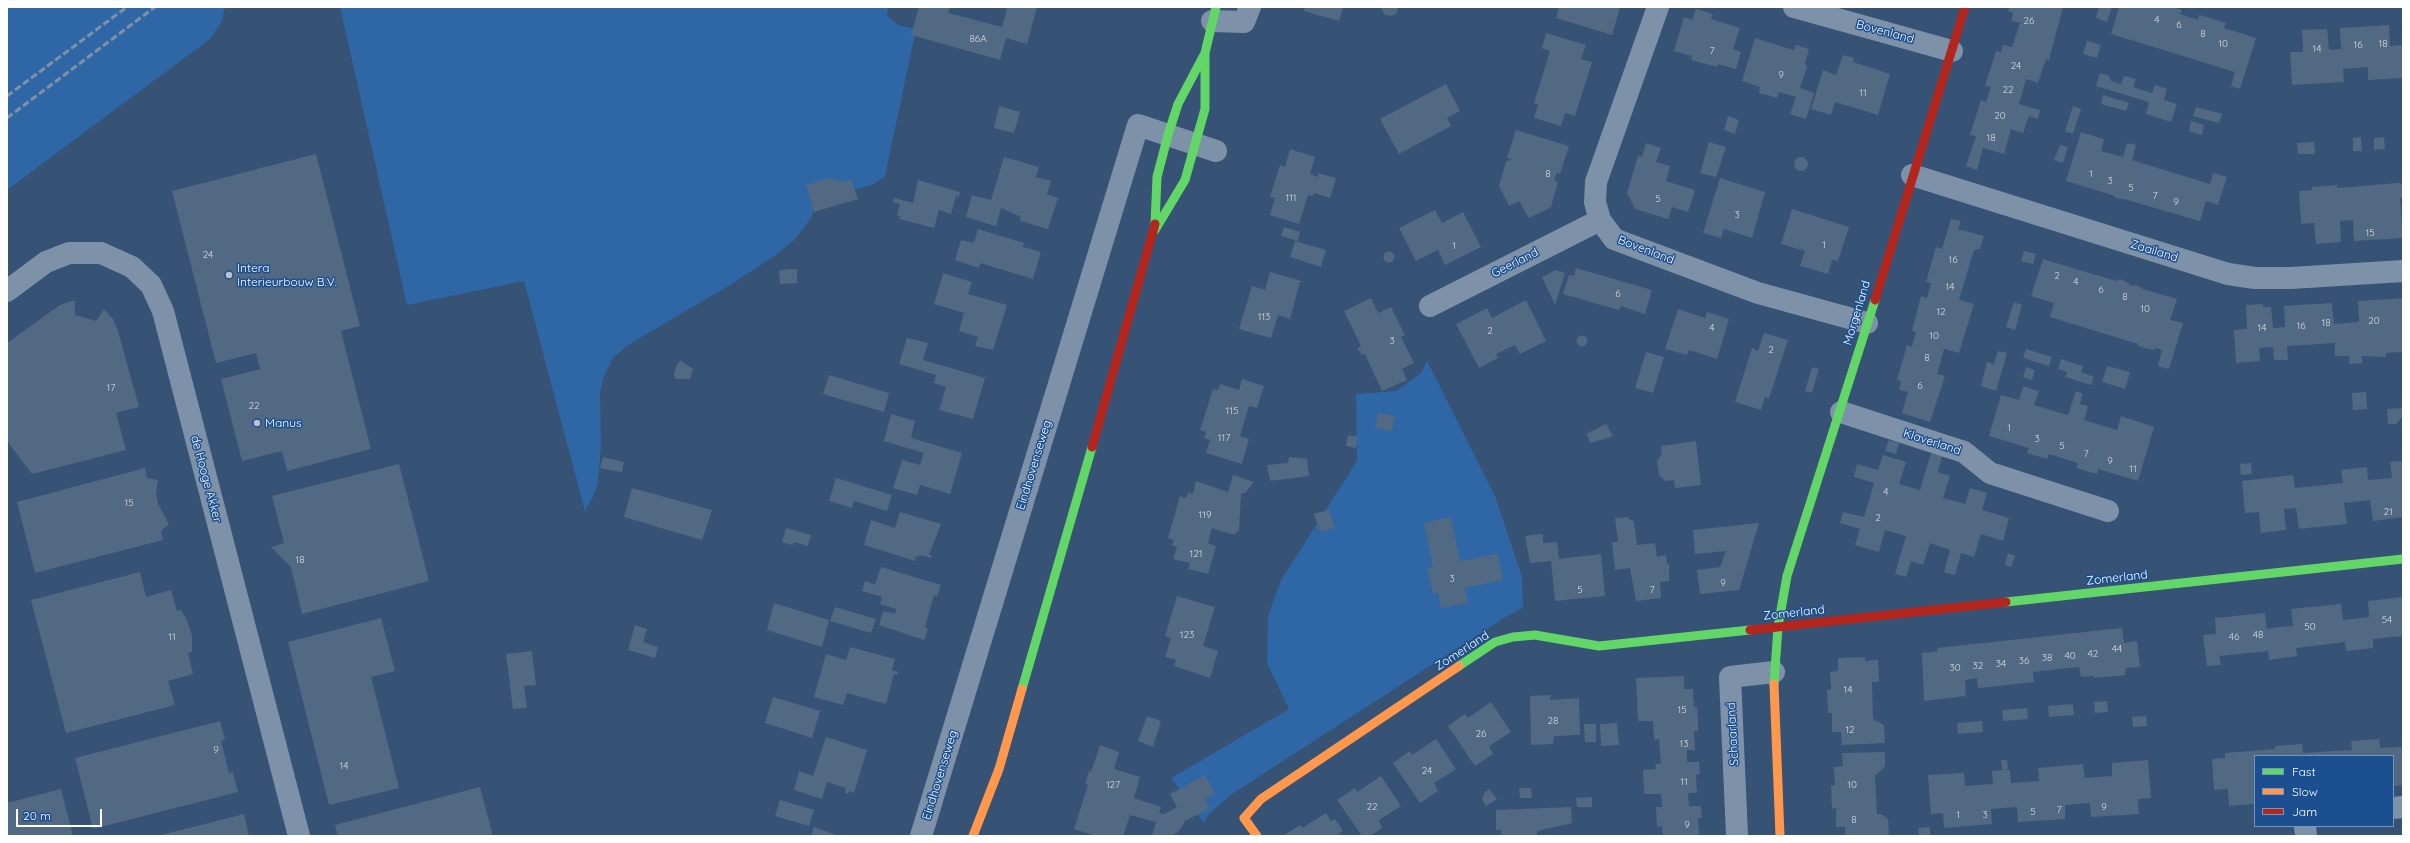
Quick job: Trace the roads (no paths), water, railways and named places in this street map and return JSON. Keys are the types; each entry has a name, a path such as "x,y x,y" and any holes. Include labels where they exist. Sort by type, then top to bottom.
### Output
{"street":[{"name":"Bovenland","path":"1658,7 1596,182 1595,202 1600,220 1614,239 1758,293 1867,324"},
{"name":"Bovenland","path":"1794,7 1952,51"},
{"name":"Morgenland","path":"1778,627 1787,576 1841,412 1912,175 1965,7"},
{"path":"973,836 999,769 1155,231 1185,180 1205,109 1206,53 1214,14 1247,15"},
{"path":"1155,231 1156,178 1168,135 1178,104 1206,53"},
{"name":"Eindhovenseweg","path":"921,836 1138,125 1216,151"},
{"name":"Zaailand","path":"1912,175 2228,274 2255,278 2291,278 2403,271"},
{"name":"Geerland","path":"1430,306 1600,220"},
{"name":"de Hooge Akker","path":"7,291 46,262 69,253 101,253 132,266 151,285 163,311 299,836"},
{"name":"Klaverland","path":"1841,412 1964,452 1990,473 2108,511"},
{"name":"Zomerland","path":"1257,836 1244,818 1261,799 1495,642 1513,637 1535,635 1599,646 2403,559"},
{"path":"1778,627 1774,672 1780,836"},
{"name":"Schaarland","path":"1737,836 1730,677 1774,672"},
{"path":"989,821 999,769"}],"railway":[{"path":"7,96 127,7"},
{"path":"7,118 155,7"}],"place":[{"name":"Intera Interieurbouw B.V.","path":"229,275"},
{"name":"Manus","path":"257,423"}]}
